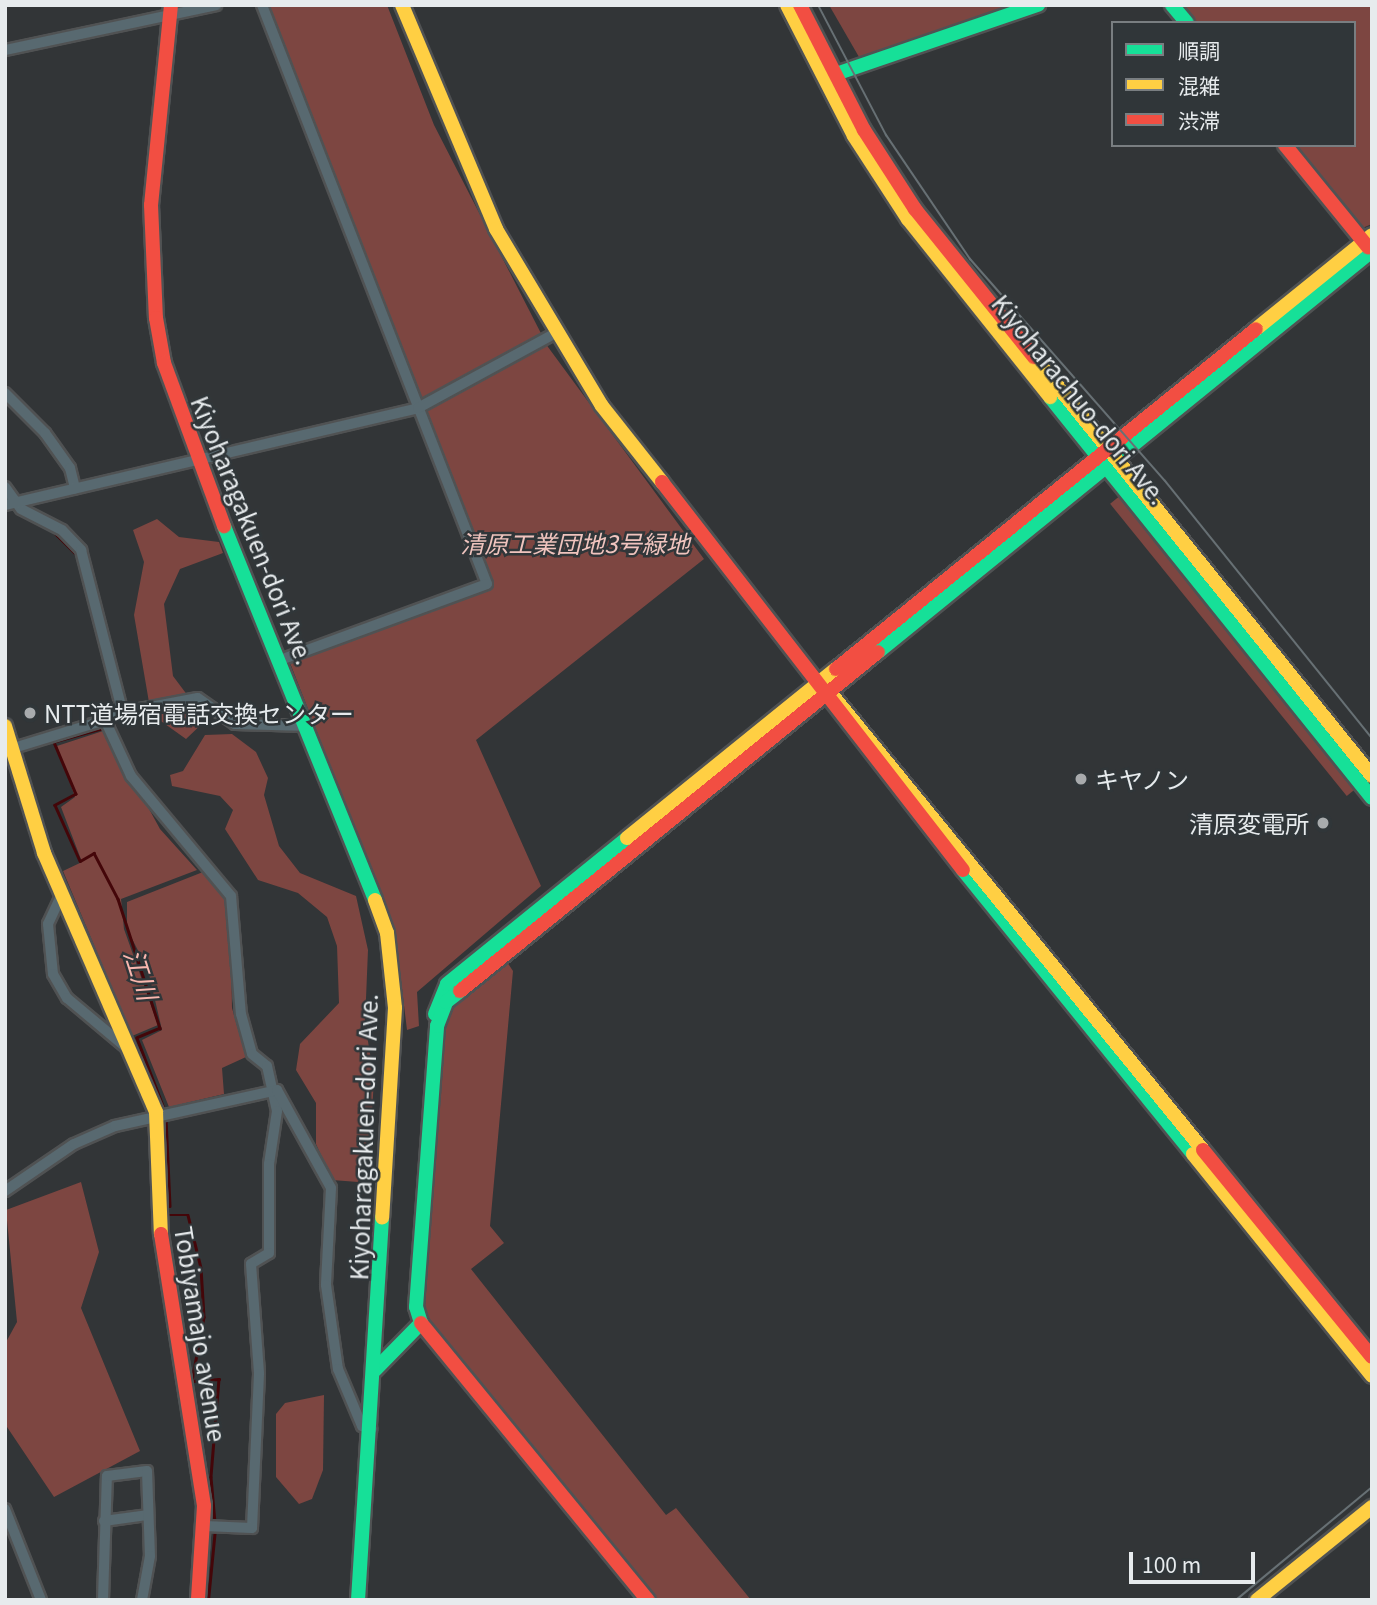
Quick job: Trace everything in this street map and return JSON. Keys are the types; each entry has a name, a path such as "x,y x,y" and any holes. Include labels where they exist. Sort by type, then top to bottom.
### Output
{"main road":[{"path":"401,5 471,177 554,334 629,445 1372,1376"},
{"name":"Kiyoharachuo-dori Ave.","path":"786,5 854,136 908,219 1372,776"},
{"name":"Kiyoharachuo-dori Ave.","path":"800,5 833,75 915,209 1372,798"},
{"path":"833,75 1038,5"},
{"path":"1172,5 1185,21"},
{"name":"Kiyoharagakuen-dori Ave.","path":"170,11 151,205 152,270 164,363 198,463 307,726 389,945 395,1008 372,1429 358,1600"},
{"path":"648,1600 421,1323 416,1307 437,999 447,984 824,689 1370,245 1287,147"},
{"path":"824,689 1372,1357"},
{"name":"Tobiyamajo avenue","path":"5,726 8,750 61,896 156,1112 163,1273 204,1526 198,1600"},
{"path":"375,1370 421,1323"},
{"path":"1257,1600 1372,1507"}],"street":[{"path":"5,50 170,11 216,5"},
{"path":"262,5 486,584 280,660"},
{"path":"10,503 198,463 418,408 554,334"},
{"path":"5,393 45,433 71,468 75,488"},
{"path":"5,487 10,503 62,530 81,551 107,634 119,713"},
{"path":"8,750 105,720 119,713 198,698 235,724 307,726"},
{"path":"105,720 131,776 231,895 241,1014 277,1111 269,1164 269,1253 251,1264 259,1374 252,1528 204,1526"},
{"path":"61,896 48,924 53,974 67,998 113,1043 131,1050"},
{"path":"5,1191 74,1144 156,1112 271,1090 280,1093 331,1188 326,1285 338,1368 362,1426 372,1429"},
{"path":"103,1600 107,1476 147,1471 149,1556 142,1600"},
{"path":"5,1509 41,1600"},
{"path":"104,1521 146,1515"}],"green space":[{"name":"清原工業団地3号緑地","path":"268,5 387,5 434,125 548,347 704,559 476,740 541,886 417,992 419,1026 407,1030 395,931 290,663 493,586"},
{"path":"829,5 1019,5 859,57"},
{"path":"1180,5 1372,5 1372,224 1360,229 1295,147 1356,147 1356,21 1192,21"},
{"path":"1121,495 1358,787 1347,796 1110,504"},
{"path":"157,519 179,537 219,542 223,553 180,569 164,604 173,676 206,720 186,739 151,714 134,615 144,562 133,530"},
{"path":"106,730 160,829 197,870 121,899 124,929 158,1025 132,1036 63,871 82,862 61,807 75,797 57,746"},
{"path":"232,734 256,752 268,778 264,795 279,846 300,873 356,896 368,950 365,1023 374,1078 370,1149 358,1182 332,1180 316,1144 316,1103 296,1070 300,1044 339,1003 337,946 327,917 298,893 258,880 225,829 233,810 220,796 172,786 170,775 183,771 205,735"},
{"path":"203,872 230,901 232,1008 246,1057 222,1068 224,1094 169,1107 142,1040 162,1030 148,970 127,929 127,902"},
{"path":"507,962 513,971 490,1226 504,1243 471,1269 666,1515 676,1508 751,1600 653,1600 424,1319 446,1013"},
{"path":"81,1182 99,1252 81,1308 140,1451 54,1497 5,1424 5,1344 17,1322 6,1210"},
{"path":"324,1395 323,1470 312,1499 299,1504 276,1477 276,1414 285,1403"}],"waterway":[{"name":"江川","path":"53,531 78,556"},
{"name":"江川","path":"97,718 110,709"},
{"name":"江川","path":"99,724 101,729 54,742 76,794 55,805 80,861 94,853 118,899 160,1028 137,1038 165,1111"},
{"name":"江川","path":"166,1118 170,1206"},
{"name":"江川","path":"170,1215 188,1215 201,1268 204,1317 192,1381 219,1379 211,1477 215,1523"},
{"name":"江川","path":"208,1600 215,1529"}],"tram line":[{"path":"818,5 886,135 970,259 1165,481 1372,738"},
{"path":"1236,1600 1372,1487"}],"traffic: fast":[{"path":"833,75 1038,5"},
{"path":"1172,5 1185,21"},
{"path":"878,652 1372,251"},
{"path":"1050,397 1372,798"},
{"path":"224,526 375,900"},
{"path":"435,1014 447,984 627,838"},
{"path":"963,870 1193,1154"},
{"path":"375,1370 421,1323 416,1307 437,1026 446,1002 460,991"},
{"path":"358,1600 382,1218"}],"traffic: slow":[{"path":"402,5 496,229 602,406 662,482"},
{"path":"787,5 854,136 908,219 1050,397"},
{"path":"1256,329 1372,235"},
{"path":"1034,357 1372,776"},
{"path":"627,838 836,669"},
{"path":"824,685 1203,1150"},
{"path":"5,726 44,853 156,1112 161,1234"},
{"path":"375,900 387,933 395,1008 382,1218"},
{"path":"1193,1154 1372,1376"},
{"path":"1257,1600 1372,1507"}],"traffic: jam":[{"path":"171,5 151,205 156,318 164,363 224,526"},
{"path":"800,5 864,130 915,209 1034,357"},
{"path":"1287,147 1368,247"},
{"path":"836,669 1256,329"},
{"path":"662,482 963,870"},
{"path":"460,991 878,652"},
{"path":"1203,1150 1372,1357"},
{"path":"161,1234 204,1506 198,1600"},
{"path":"421,1323 648,1600"}],"place":[{"name":"NTT道場宿電話交換センター","path":"30,713"},
{"name":"キヤノン","path":"1081,779"},
{"name":"清原変電所","path":"1323,823"}]}
